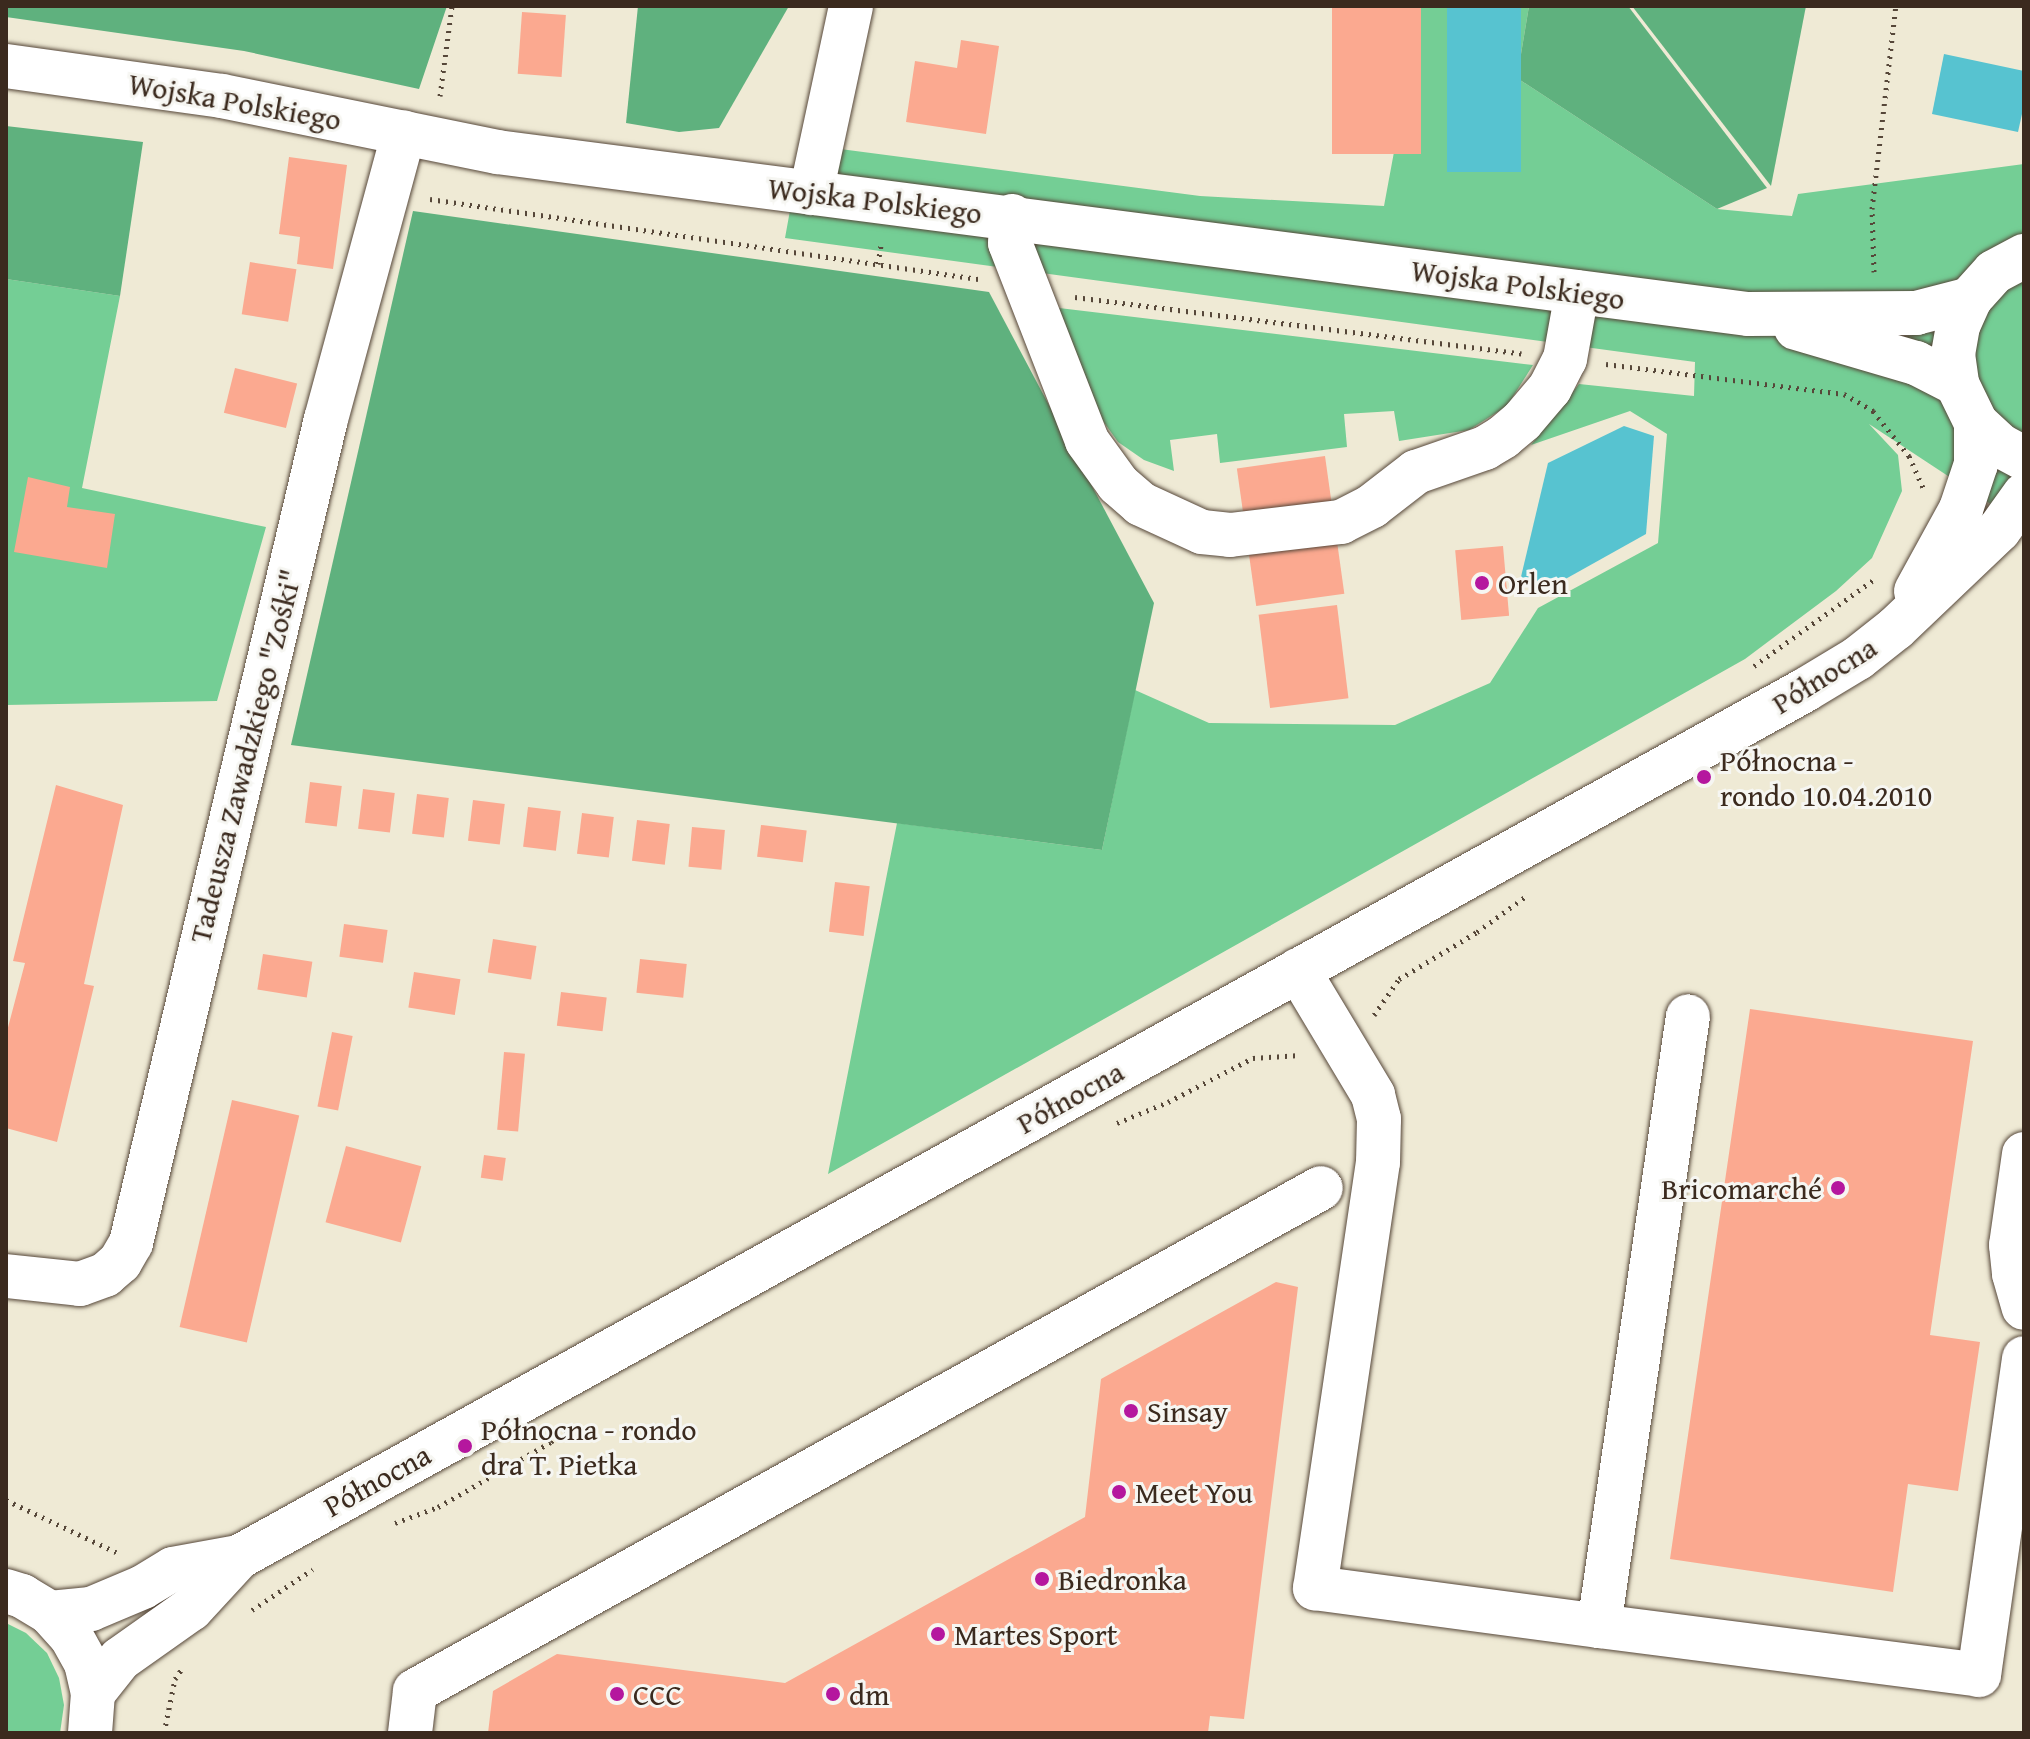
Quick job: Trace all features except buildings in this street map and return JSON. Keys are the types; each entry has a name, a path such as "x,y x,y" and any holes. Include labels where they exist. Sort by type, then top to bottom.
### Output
{"street":[{"path":"811,193 851,6"},
{"name":"Wojska Polskiego","path":"6,66 222,96 497,152 1012,216 1748,314 1916,313 1970,299"},
{"name":"Tadeusza Zawadzkiego \"Zośki\"","path":"6,1276 80,1284 105,1275 120,1262 131,1243 326,419 388,193 419,136"},
{"path":"1012,216 1010,243 1087,441 1102,465 1141,504 1202,532 1230,535 1341,522 1357,515 1416,472 1485,448 1503,437 1522,421 1550,388 1565,359 1577,292"},
{"path":"2024,256 1994,272 1970,299 1958,326 1953,354 1957,384 1976,423 2001,446 2024,458"},
{"name":"Wojska Polskiego","path":"1748,314 1916,363 1957,384"},
{"path":"1896,628 1961,509 1976,464 1976,423"},
{"name":"Północna","path":"239,1557 1805,690 1858,658 1896,628 1999,530 2024,495"},
{"path":"1298,970 1373,1095 1379,1119 1378,1162 1315,1588 1979,1675 2024,1358"},
{"path":"1599,1626 1688,1016"},
{"path":"2024,1154 2011,1245 2014,1274 2024,1308"},
{"path":"410,1733 415,1691 1321,1188"},
{"path":"50,1613 91,1609 143,1587 173,1569 239,1557"},
{"path":"91,1713 120,1659 191,1609 239,1557"},
{"path":"6,1591 22,1596 50,1613 71,1636 86,1663 91,1713"}],"path":[{"path":"419,136 452,6"},
{"path":"1871,313 1875,246 1873,194 1896,6"},
{"path":"388,193 973,278 1029,291 1844,394 1873,411 1909,456 1923,488 1917,501"},
{"path":"1752,667 1845,604 1883,568"},
{"path":"6,1500 125,1557"},
{"path":"164,1733 175,1679 189,1658"}],"green space":[{"path":"6,6 447,6 419,89 244,51 6,17"},
{"path":"638,6 789,6 719,128 679,132 626,123"},
{"path":"1421,6 1529,6 1517,78 1717,209 1792,216 1798,194 2024,164 2024,526 1869,424 1898,455 1902,491 1872,558 1836,591 1745,659 828,1174 897,823 1102,850 1135,690 1209,723 1395,725 1490,683 1538,608 1658,543 1667,434 1630,411 1531,445 1579,384 1694,396 1695,362 785,238 802,144 1200,196 1384,206"},
{"path":"1529,6 1628,6 1767,188 1717,209 1517,78"},
{"path":"1632,6 1806,6 1771,186"},
{"path":"6,126 143,142 120,296 6,279"},
{"path":"413,211 989,292 1154,603 1102,850 291,745"},
{"path":"6,279 120,296 82,488 266,527 217,701 6,705"},
{"path":"1059,308 1533,365 1507,406 1469,430 1399,441 1394,411 1344,414 1347,447 1220,463 1217,434 1170,440 1174,471 1144,460 1118,442 1103,421"},
{"path":"6,1623 26,1633 47,1653 59,1678 64,1705 60,1733 6,1733"}],"water":[{"path":"1447,6 1521,6 1521,172 1447,172"},
{"path":"1944,54 2024,71 2024,105 2018,132 1932,114"},
{"path":"1624,426 1654,436 1646,534 1544,591 1520,581 1548,463"}],"place":[{"name":"Orlen","path":"1482,583"},
{"name":"Północna - rondo 10.04.2010","path":"1704,777"},
{"name":"Bricomarché","path":"1838,1188"},
{"name":"Sinsay","path":"1131,1411"},
{"name":"Północna - rondo dra T. Pietka","path":"465,1446"},
{"name":"Meet You","path":"1119,1492"},
{"name":"Biedronka","path":"1042,1579"},
{"name":"Martes Sport","path":"938,1634"},
{"name":"CCC","path":"617,1694"},
{"name":"dm","path":"833,1694"}]}
